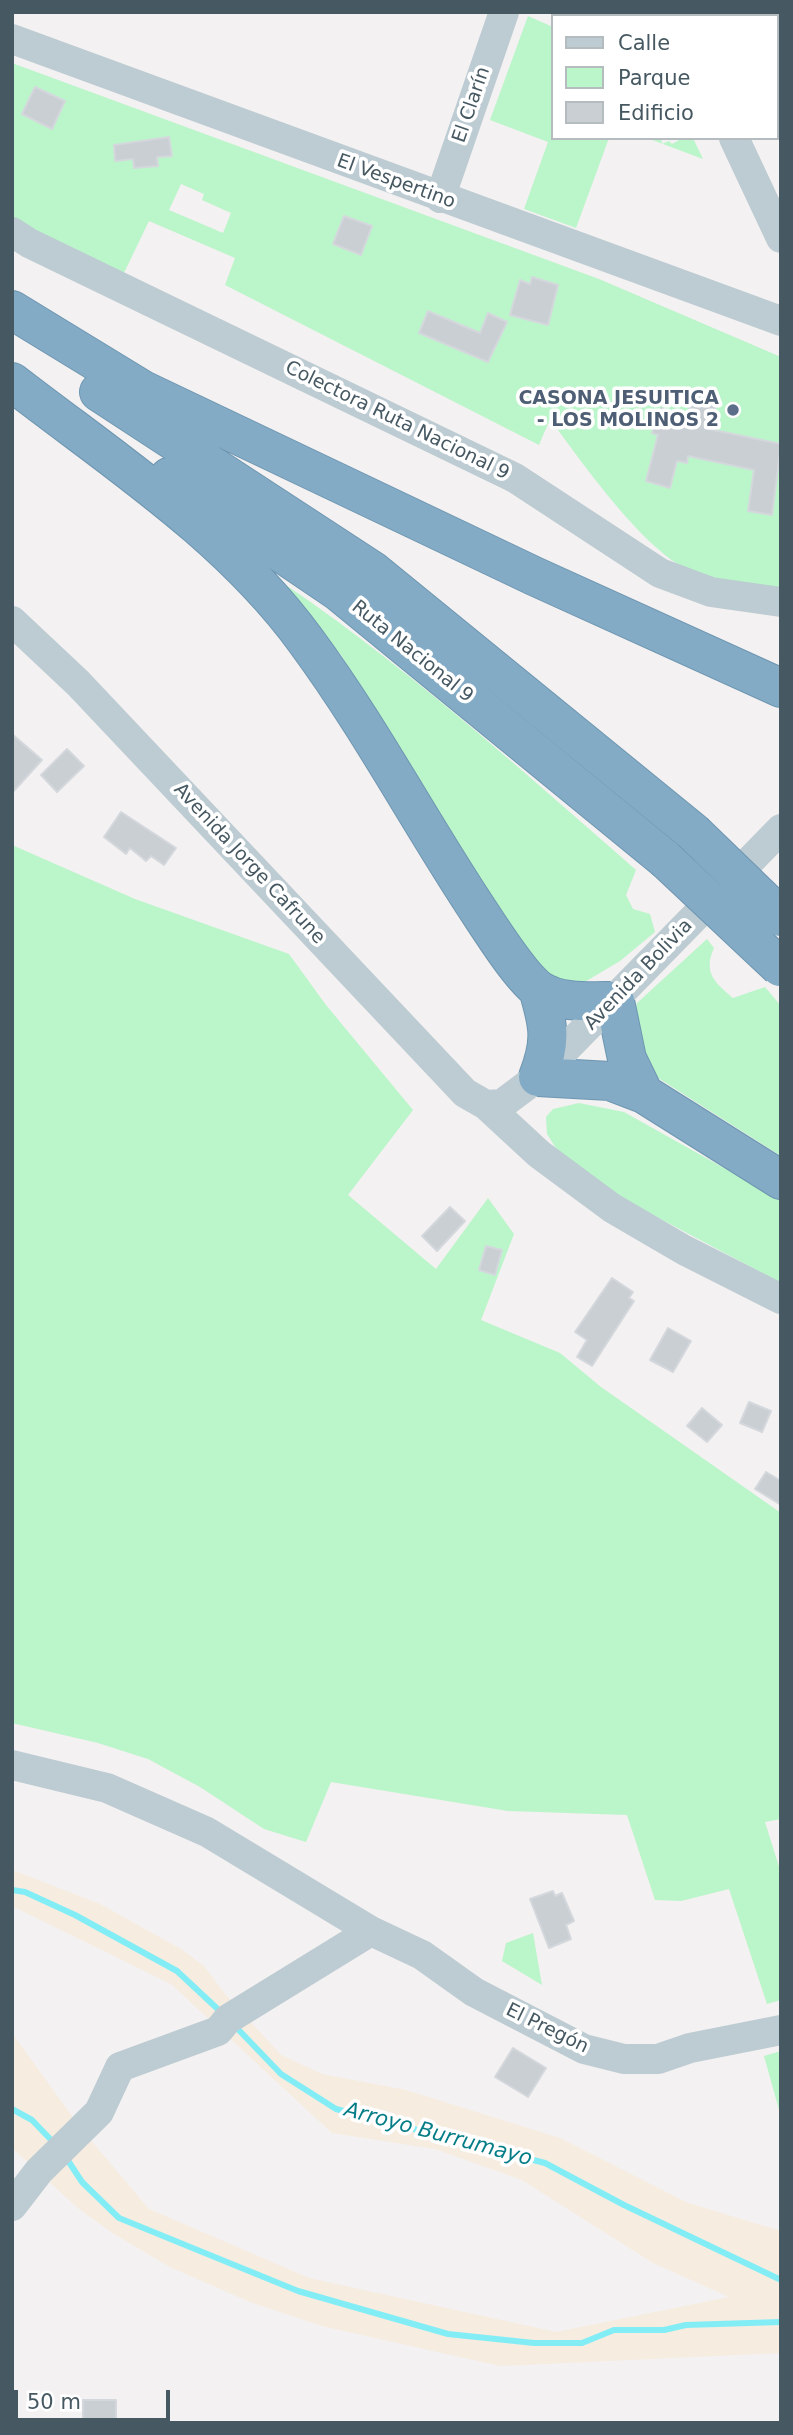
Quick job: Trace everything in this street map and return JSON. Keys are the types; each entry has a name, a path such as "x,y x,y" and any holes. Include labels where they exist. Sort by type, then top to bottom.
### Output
{"highway":[{"path":"12,310 143,390 534,576 781,688"},
{"name":"Ruta Nacional 9","path":"12,332 373,572 692,832 781,917"},
{"name":"Ruta Nacional 9","path":"12,375 284,552 339,592 665,859 780,968"},
{"path":"12,382 181,513 238,563 303,637 360,715 430,837 502,946 538,989 549,1025 548,1050 538,1077 610,1081 644,1094 781,1180"},
{"path":"538,989 573,1001 615,1001 627,1059 644,1094"}],"street":[{"name":"El Clarín","path":"440,198 504,12"},
{"name":"El Vespertino","path":"12,39 781,321"},
{"path":"735,140 781,238"},
{"name":"Colectora Ruta Nacional 9","path":"12,232 41,249 515,478 660,572 711,592 781,602"},
{"name":"Avenida Jorge Cafrune","path":"12,621 78,683 465,1093 486,1105 539,1154 611,1208 684,1250 781,1300"},
{"name":"Avenida Bolivia","path":"486,1105 502,1104 538,1077 781,829"},
{"name":"El Pregón","path":"12,1765 107,1788 208,1832 371,1931 422,1955 474,1992 584,2049 624,2059 658,2059 690,2048 781,2030"},
{"path":"12,2206 38,2171 99,2112 120,2067 218,2031 228,2019 371,1931"}],"green space":[{"path":"528,16 552,27 552,140 608,140 576,228 524,209 548,142 490,120"},
{"path":"12,63 599,279 781,357 781,589 721,579 687,569 669,558 632,523 550,419 539,445 225,285 235,258 149,221 123,275 12,223","holes":["181,184 204,194 202,200 231,213 223,233 169,210"]},
{"path":"679,140 694,140 703,159 662,144 669,141 672,144"},
{"path":"262,569 360,638 407,675 500,751 636,870 626,895 633,909 650,914 655,932 620,961 583,983 550,977 480,893 405,757 341,655"},
{"path":"12,845 135,899 289,954 326,1005 413,1110 348,1195 436,1269 488,1198 514,1234 481,1320 560,1353 601,1387 781,1513 781,1819 765,1822 781,1873 781,2000 767,2004 729,1889 681,1901 655,1900 627,1815 508,1811 331,1782 306,1842 264,1829 200,1787 148,1759 98,1743 12,1723"},
{"path":"707,939 714,948 710,964 712,976 726,992 733,998 765,987 781,1006 781,1156 644,1069 633,1020 637,1003"},
{"path":"579,1103 624,1112 781,1200 781,1283 608,1191 559,1153 547,1134 546,1117 553,1109"},
{"path":"533,1933 542,1985 502,1961 506,1943"},
{"path":"781,2051 781,2117 764,2056"}],"sand":[{"path":"12,1870 100,1904 181,1949 204,1966 225,1994 281,2055 322,2074 406,2090 560,2138 688,2203 781,2231 781,2353 500,2366 322,2326 250,2302 170,2267 114,2234 79,2209 12,2148 12,2033 82,2130 149,2209 309,2278 556,2332 729,2297 653,2263 522,2180 435,2149 332,2133 171,1984 12,1906"}],"building":[{"path":"35,87 65,101 52,129 22,114"},
{"path":"169,137 172,156 157,157 158,166 134,168 133,159 115,161 114,145"},
{"path":"344,216 372,226 361,255 333,244"},
{"path":"532,277 558,285 548,325 510,315 520,280 530,284"},
{"path":"428,311 480,333 488,313 507,322 488,362 419,333"},
{"name":"CASONA JESUITICA - LOS MOLINOS 2","path":"693,396 717,402 709,429 781,444 772,515 748,511 754,470 688,456 687,463 677,461 670,488 646,481 658,435 652,433 661,408 687,417"},
{"path":"12,734 42,760 12,793"},
{"path":"67,749 84,766 57,792 41,775"},
{"path":"121,812 176,848 164,865 151,856 146,861 130,848 126,854 104,837"},
{"path":"450,1207 465,1221 437,1251 422,1236"},
{"path":"486,1246 502,1250 495,1275 479,1270"},
{"path":"612,1278 633,1292 629,1298 634,1301 592,1366 577,1357 587,1340 575,1332"},
{"path":"668,1328 691,1341 673,1372 650,1360"},
{"path":"749,1402 771,1411 762,1432 740,1423"},
{"path":"702,1408 722,1425 707,1442 687,1426"},
{"path":"766,1472 781,1481 781,1505 755,1489"},
{"path":"553,1891 555,1896 562,1893 574,1921 566,1925 571,1939 549,1948 530,1899"},
{"path":"513,2048 546,2068 528,2097 495,2077"},
{"path":"83,2400 116,2400 116,2423 83,2423"}],"waterway":[{"name":"Arroyo Burrumayo","path":"12,1890 25,1892 75,1915 177,1971 223,2014"},
{"name":"Arroyo Burrumayo","path":"233,2024 281,2074 336,2109 545,2163 624,2205 781,2280"},
{"name":"Arroyo Burrumayo","path":"12,2109 32,2120 54,2143"},
{"name":"Arroyo Burrumayo","path":"65,2156 82,2182 119,2218 298,2291 448,2334 534,2343 582,2343 614,2330 664,2330 686,2325 781,2322"}],"place":[{"name":"CASONA JESUITICA - LOS MOLINOS 2","path":"733,410"}]}
